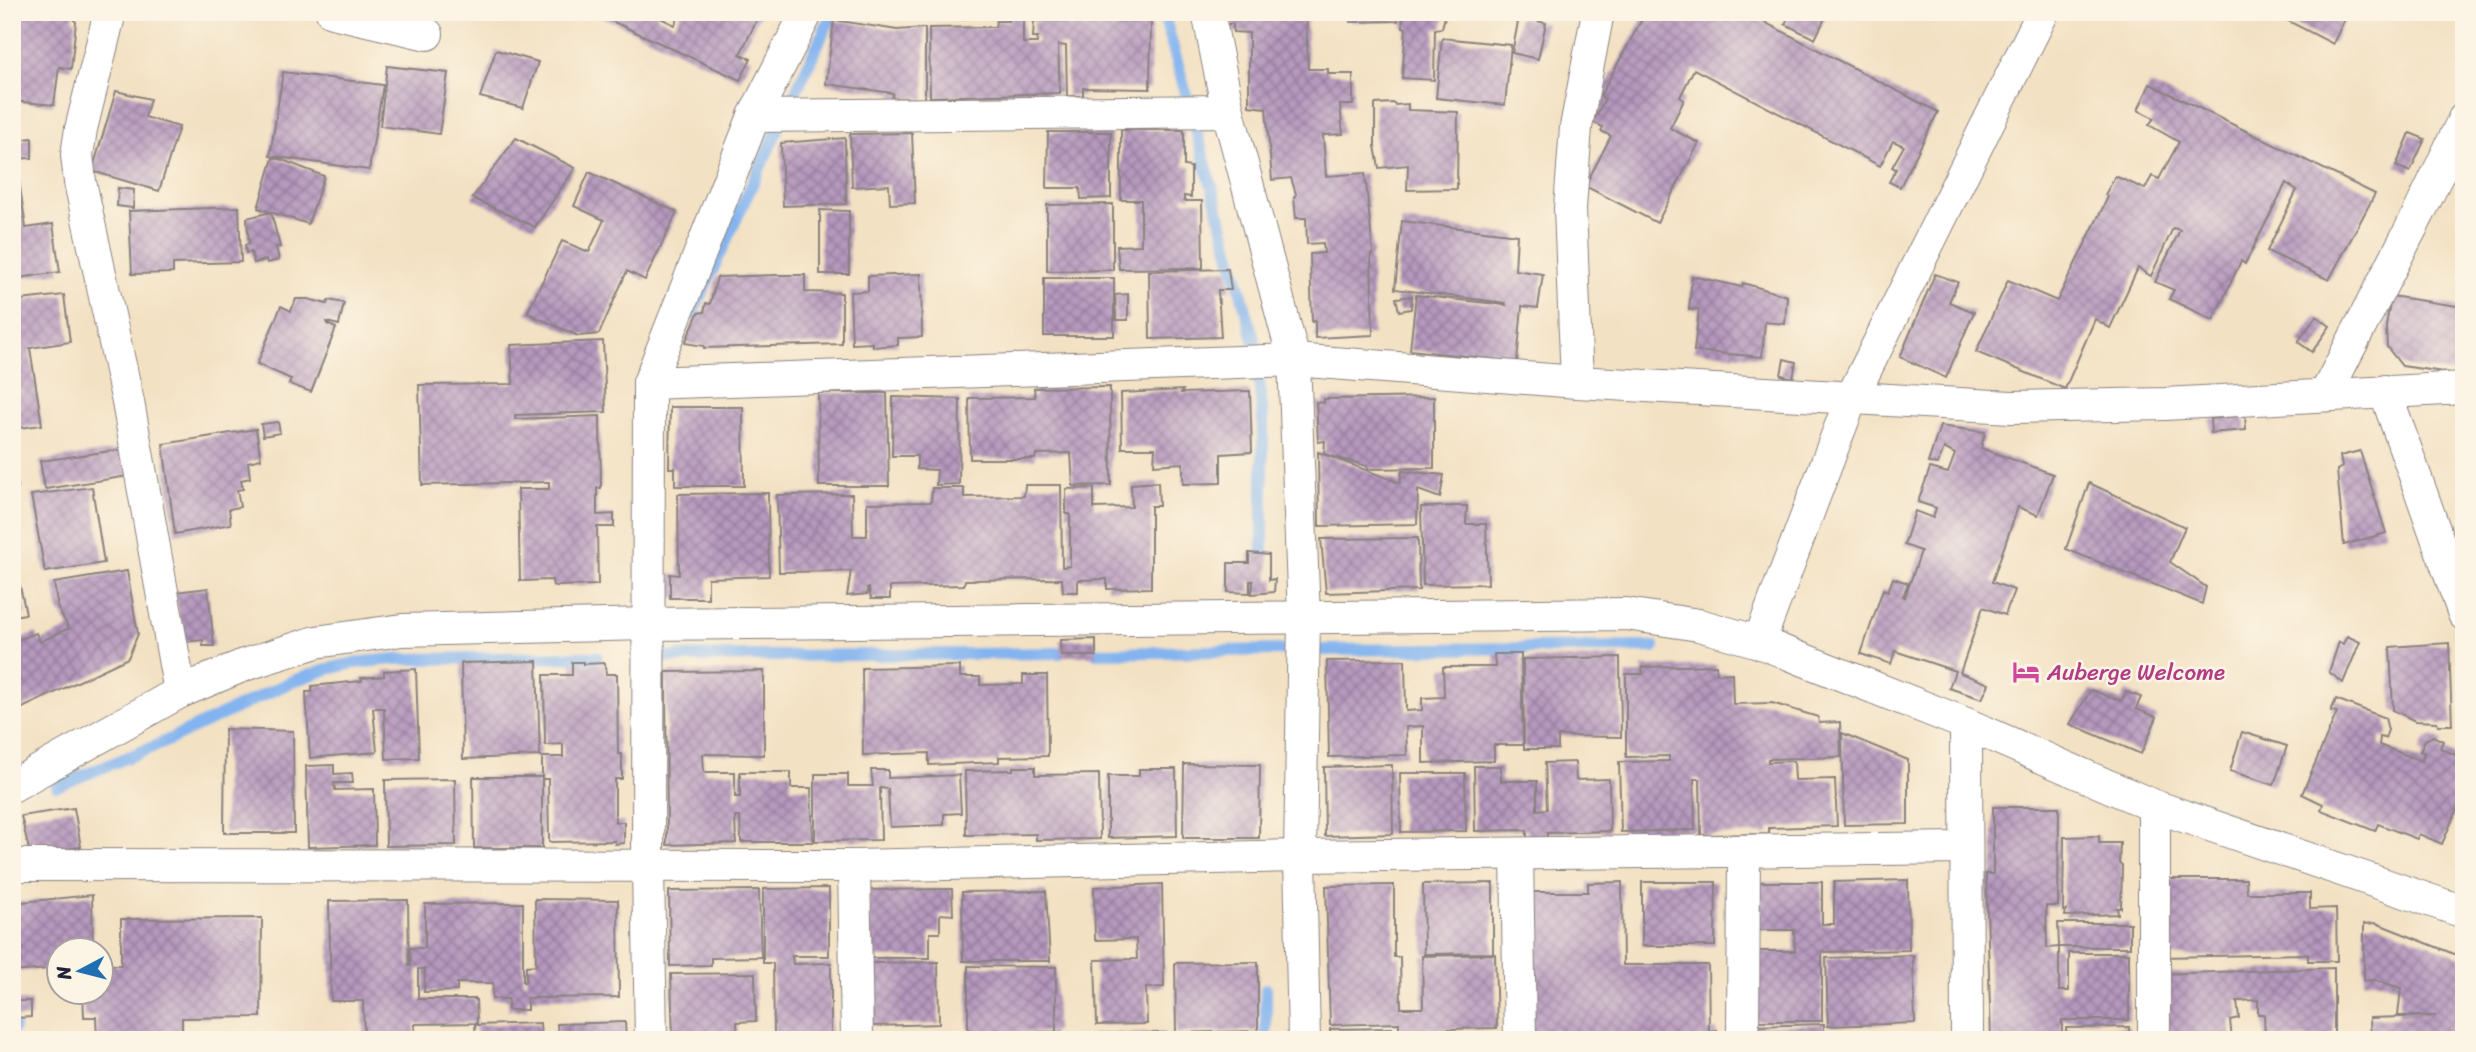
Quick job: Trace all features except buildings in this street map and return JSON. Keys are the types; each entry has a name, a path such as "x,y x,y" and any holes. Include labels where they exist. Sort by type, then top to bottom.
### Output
{"street":[{"path":"110,12 81,129 78,155 80,182 128,402 180,692"},
{"path":"331,12 427,34"},
{"path":"651,1040 648,867 649,383 754,116 807,12"},
{"path":"1208,12 1228,111 1294,360 1304,617 1300,856 1304,1040"},
{"path":"1577,382 1570,208 1576,127 1598,12"},
{"path":"1759,642 1851,398 2043,12"},
{"path":"754,116 1228,111"},
{"path":"2325,395 2464,119"},
{"path":"649,383 1294,360 1577,382 2011,407 2165,404 2464,388"},
{"path":"2385,391 2464,614"},
{"path":"12,786 180,692 244,665 316,642 401,630 649,624 1626,614 1699,625 1759,642 1966,724 2154,806 2463,905"},
{"path":"1966,724 1967,1040"},
{"path":"2154,806 2154,1040"},
{"path":"12,865 854,866 1300,856 1966,848"},
{"path":"1743,1040 1744,851"},
{"path":"1517,854 1520,1040"},
{"path":"854,866 857,1040"}],"waterway":[{"path":"790,104 833,12"},
{"path":"1163,12 1187,97"},
{"path":"1192,115 1255,343 1263,419 1263,554"},
{"path":"692,314 777,131"},
{"path":"1313,650 1654,647"},
{"path":"1096,653 1280,650"},
{"path":"661,657 1060,653"},
{"path":"57,786 158,745 293,681 328,669 395,659 597,657"},
{"path":"1266,989 1266,1040"}],"place":[{"name":"Auberge Welcome","path":"2026,672"}]}
